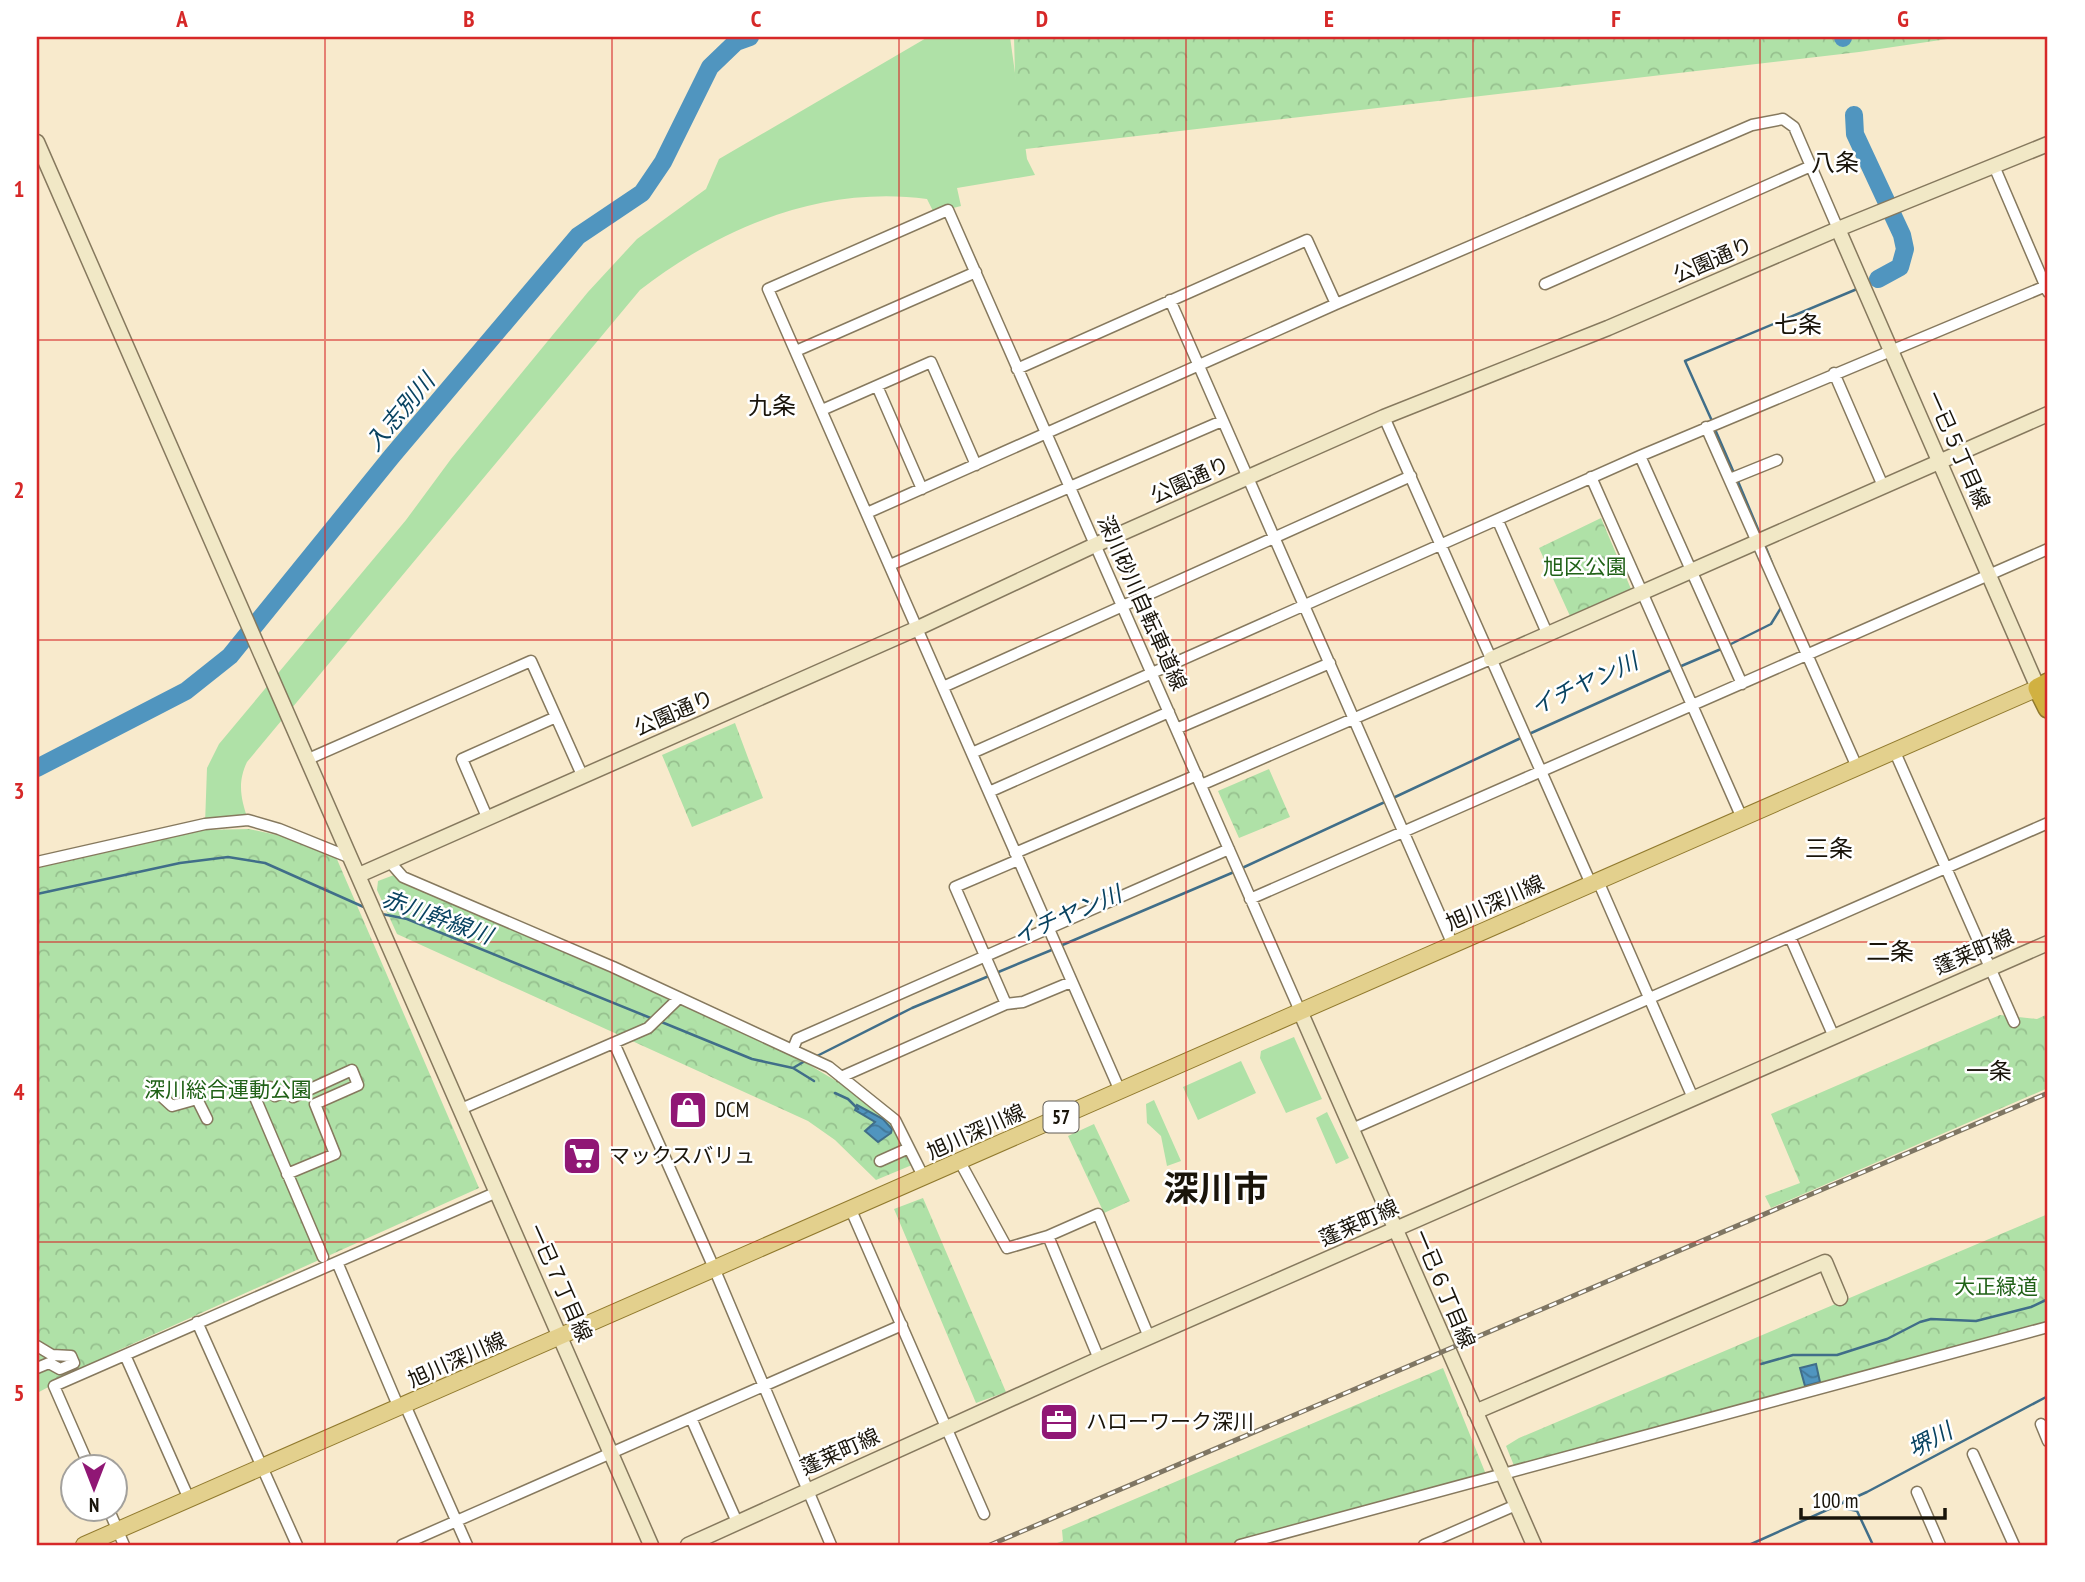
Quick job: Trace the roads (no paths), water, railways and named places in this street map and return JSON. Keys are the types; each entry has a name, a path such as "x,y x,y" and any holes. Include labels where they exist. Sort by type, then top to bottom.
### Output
{"highway":[{"path":"2043,685 2048,708"}],"main road":[{"name":"旭川深川線","path":"84,1545 121,1538 189,1499 2043,685"}],"street":[{"path":"867,513 1335,304 1752,125 1783,119 1794,127 1838,229"},
{"name":"一已７丁目線","path":"37,142 651,1545"},
{"name":"公園通り","path":"359,875 918,628 1095,545 1384,417 1608,328 1838,229 2048,144"},
{"path":"1545,284 1811,166"},
{"path":"972,753 1706,427 2047,289 1994,166"},
{"name":"深川砂川自転車道線","path":"796,351 768,289 948,210 1300,1012"},
{"name":"一已５丁目線","path":"1838,229 1990,576 2043,685"},
{"path":"1017,369 1307,240 1335,304"},
{"path":"976,272 796,351 1120,1091"},
{"path":"1170,300 1453,945"},
{"path":"822,410 931,362 976,465"},
{"path":"1834,373 1883,486"},
{"path":"877,386 922,489"},
{"path":"1006,1004 955,887 1017,856 1355,719 2048,414"},
{"path":"1384,417 1540,772 1693,1098"},
{"path":"890,565 1222,421"},
{"path":"1706,427 1857,767"},
{"path":"1640,456 1742,684"},
{"path":"1730,479 1777,460"},
{"path":"943,687 1274,536 1411,477"},
{"path":"1591,477 1742,818"},
{"path":"1498,521 1547,633"},
{"path":"1250,899 2048,549"},
{"path":"306,760 531,662 582,775"},
{"path":"1176,729 1330,663"},
{"path":"989,792 1169,712"},
{"path":"488,817 462,759 556,717"},
{"path":"1894,750 2014,1022"},
{"path":"37,862 214,822 248,820 300,836 351,858"},
{"path":"1352,1129 2048,823"},
{"path":"793,1049 797,1039 1229,849"},
{"path":"389,862 403,877 793,1049 841,1077 895,1120 924,1178"},
{"path":"1790,937 1834,1037"},
{"name":"蓬莱町線","path":"688,1545 1099,1359 2048,943"},
{"path":"841,1077 1006,1004 1023,1002 1071,982"},
{"path":"461,1109 648,1028 679,998"},
{"name":"一已６丁目線","path":"1300,1012 1501,1476 1534,1545"},
{"path":"614,1043 714,1268 831,1545"},
{"path":"286,1174 335,1154 316,1104 358,1085 352,1070 293,1097 289,1090 275,1096 270,1087 254,1095 286,1174 323,1257"},
{"path":"160,1095 172,1106 197,1099 207,1119"},
{"path":"880,1161 909,1148"},
{"path":"960,1162 1007,1248 1048,1236 1098,1214 1149,1337"},
{"path":"83,1452 54,1386 496,1192"},
{"path":"851,1210 944,1428 984,1514"},
{"path":"1048,1236 1099,1359"},
{"path":"337,1262 467,1545"},
{"path":"1475,1412 1825,1262 1840,1298"},
{"path":"197,1322 296,1545"},
{"path":"402,1545 902,1325"},
{"path":"1240,1545 2048,1327"},
{"path":"37,1346 52,1355 71,1356 75,1363 60,1369 49,1363 37,1368"},
{"path":"125,1356 189,1499"},
{"path":"691,1418 737,1522"},
{"path":"2041,1424 2048,1441"},
{"path":"1973,1454 2014,1545"},
{"path":"1917,1492 1940,1545"},
{"path":"1424,1545 1516,1505"}],"water":[{"path":"857,1105 883,1119 892,1129 891,1133 878,1142 865,1131 875,1122 855,1110"},
{"path":"1816,1364 1820,1382 1805,1386 1800,1368"}],"waterway":[{"name":"入志別川","path":"37,768 186,691 230,656 392,456 578,236 642,193 663,162 710,67 736,42 750,37"},
{"name":"イチヤン川","path":"1854,115 1855,134 1902,235 1905,249 1900,267 1878,279"},
{"name":"イチヤン川","path":"1867,284 1878,279"},
{"name":"イチヤン川","path":"1712,421 1685,361 1857,289"},
{"name":"イチヤン川","path":"1714,427 1734,473"},
{"name":"イチヤン川","path":"1737,479 1760,534"},
{"name":"イチヤン川","path":"1764,543 1772,563"},
{"name":"イチヤン川","path":"1727,646 1771,624 1782,606"},
{"name":"イチヤン川","path":"1679,667 1721,649"},
{"name":"イチヤン川","path":"1529,734 1673,669"},
{"name":"イチヤン川","path":"1393,798 1523,737"},
{"name":"イチヤン川","path":"1240,869 1387,801"},
{"name":"赤川幹線川","path":"37,894 180,863 228,857 265,863 366,908"},
{"name":"イチヤン川","path":"1060,946 1234,872"},
{"name":"赤川幹線川","path":"382,914 407,919 653,1019"},
{"name":"イチヤン川","path":"996,973 1054,949"},
{"name":"イチヤン川","path":"815,1057 912,1008 989,976"},
{"name":"赤川幹線川","path":"659,1021 752,1059 793,1068 814,1081"},
{"name":"イチヤン川","path":"793,1068 805,1061"},
{"name":"赤川幹線川","path":"835,1093 848,1099 858,1109"},
{"path":"1761,1364 1793,1355 1837,1355 1887,1339 1931,1319 1976,1321 2031,1307 2048,1299"},
{"name":"堺川","path":"1749,1545 1867,1492 2048,1396"},
{"path":"1844,1501 1848,1509 1857,1511 1873,1545"}],"railway":[{"path":"990,1545 2048,1093"}],"place":[{"name":"DCM","path":"688,1110"},
{"name":"マックスバリュ","path":"582,1156"},
{"name":"ハローワーク深川","path":"1059,1422"}],"district":[{"name":"八条","path":"1835,163"},
{"name":"七条","path":"1798,325"},
{"name":"九条","path":"772,406"},
{"name":"三条","path":"1829,849"},
{"name":"二条","path":"1890,952"},
{"name":"一条","path":"1989,1071"},
{"name":"深川市","path":"1216,1189"}],"park label":[{"name":"旭区公園","path":"1585,567"},
{"name":"深川総合運動公園","path":"228,1090"},
{"name":"大正緑道","path":"1996,1287"}]}
